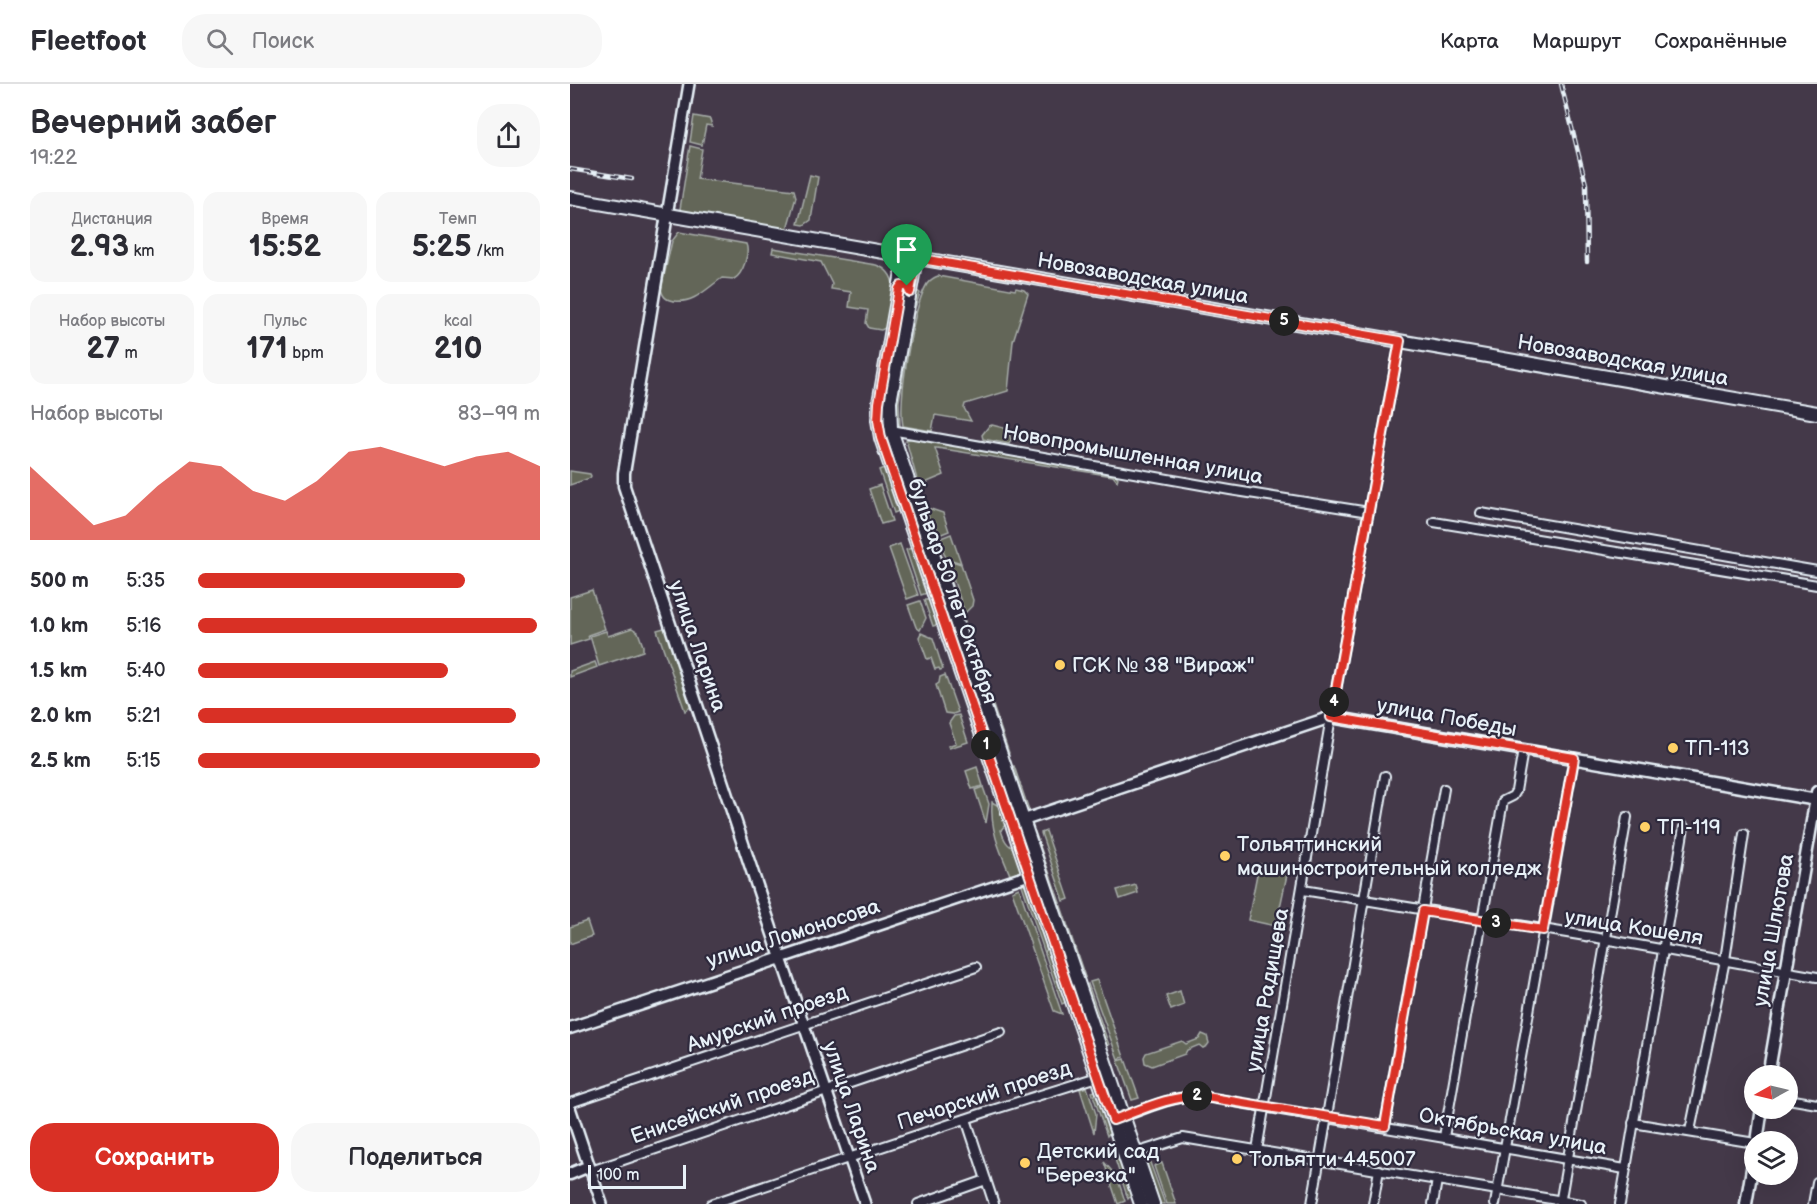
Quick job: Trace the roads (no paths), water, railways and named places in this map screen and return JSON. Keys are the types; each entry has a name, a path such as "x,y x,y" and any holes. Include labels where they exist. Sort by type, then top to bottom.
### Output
{"main road":[{"name":"Новозаводская улица","path":"570,198 1817,413"},
{"name":"улица Ларина","path":"667,215 624,473 624,486 781,958"},
{"name":"бульвар 50 лет Октября","path":"910,257 890,402 891,430 939,593"},
{"name":"бульвар 50 лет Октября","path":"904,291 880,392 878,420 881,438 986,728 1130,1155 1153,1204"},
{"name":"улица Победы","path":"1018,822 1331,717 1816,797"},
{"name":"улица Шлютова","path":"1770,1065 1816,797"},
{"name":"бульвар 50 лет Октября","path":"1018,822 1029,875 1098,1077 1118,1118"},
{"name":"улица Ломоносова","path":"570,1028 781,958"},
{"path":"570,1109 590,1168"},
{"name":"бульвар 50 лет Октября","path":"1130,1155 1137,1203"},
{"name":"Енисейский проезд","path":"570,1174 590,1168"},
{"path":"1746,1204 1749,1185"}],"street":[{"name":"улица Ларина","path":"667,215 689,84"},
{"name":"улица Радищева","path":"1257,1150 1331,717 1400,341"},
{"name":"Новопромышленная улица","path":"891,430 1230,490 1369,512"},
{"path":"1481,513 1817,571"},
{"path":"1434,522 1817,585"},
{"path":"1444,1137 1503,801 1513,796 1516,791 1523,750"},
{"path":"1495,1204 1574,758"},
{"path":"1312,1204 1385,776"},
{"path":"1385,1126 1444,789"},
{"path":"1560,1202 1627,817"},
{"path":"1620,1204 1684,827"},
{"path":"1690,1131 1725,960 1744,834"},
{"name":"улица Ломоносова","path":"781,958 1029,875"},
{"name":"улица Кошеля","path":"1303,890 1604,939 1817,977"},
{"name":"улица Ларина","path":"781,958 865,1204"},
{"name":"Амурский проезд","path":"570,1104 976,967"},
{"name":"Енисейский проезд","path":"590,1168 1001,1032"},
{"name":"Печорский проезд","path":"711,1204 1098,1077"},
{"name":"Октябрьская улица","path":"1118,1118 1184,1096 1210,1097 1625,1169"},
{"path":"1798,1101 1817,1104"},
{"path":"966,1119 994,1204"},
{"path":"1633,1123 1744,1140"},
{"path":"1130,1155 1183,1138 1581,1204"},
{"path":"590,1168 602,1204"},
{"path":"1373,1204 1379,1170"},
{"path":"918,1204 986,1180"},
{"path":"1432,1204 1437,1180"},
{"path":"1813,1204 1817,1182"}],"railway":[{"path":"1561,84 1586,184 1587,262"},
{"path":"570,169 632,179"}],"place":[{"name":"ГСК № 38 \"Вираж\"","path":"1060,665"},
{"name":"ТП-113","path":"1673,748"},
{"name":"ТП-119","path":"1645,827"},
{"name":"Тольяттинский машиностроительный колледж","path":"1225,856"},
{"name":"Тольятти 445007","path":"1237,1159"},
{"name":"Детский сад \"Березка\"","path":"1025,1163"}]}
